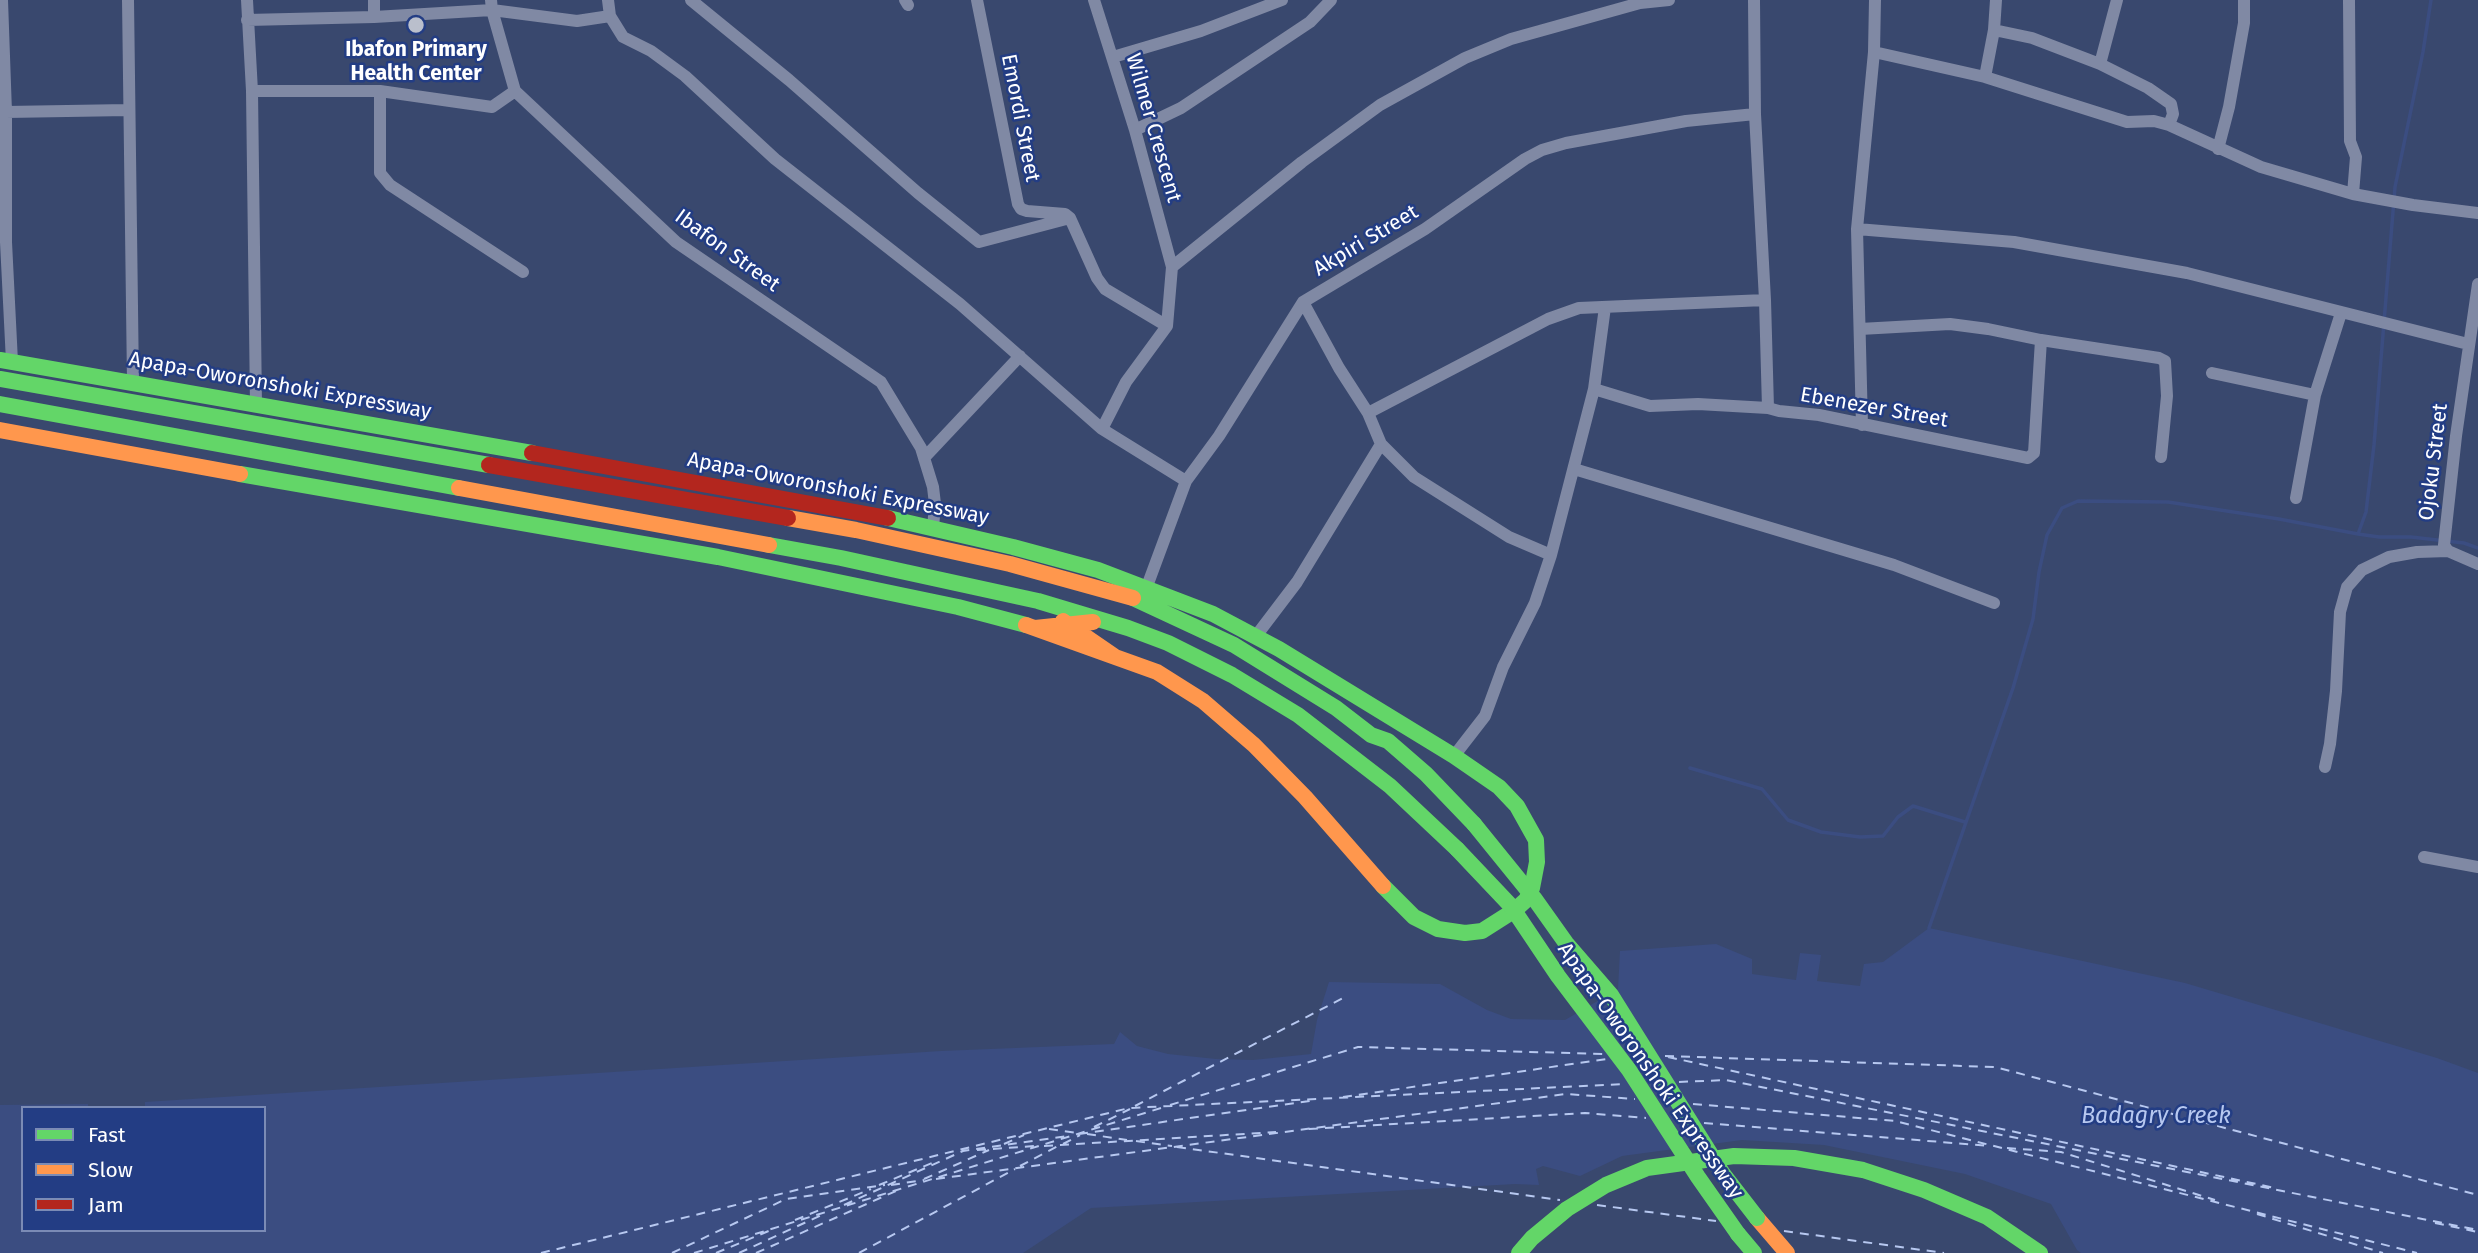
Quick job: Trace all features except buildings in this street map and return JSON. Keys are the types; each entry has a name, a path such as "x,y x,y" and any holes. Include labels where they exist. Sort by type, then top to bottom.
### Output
{"main road":[{"name":"Apapa-Oworonshoki Expressway","path":"0,430 718,557 945,604 1035,628 1157,672 1203,701 1271,762 1370,873 1414,917 1438,929 1465,933 1482,931 1498,923 1526,900 1532,888 1537,862 1536,840 1517,806 1499,787 1454,756 1256,636 1213,614 1098,570 854,510 6,361"},
{"name":"Apapa-Oworonshoki Expressway","path":"0,379 856,530 1010,564 1130,597 1203,629 1307,689 1371,736 1388,741 1426,774 1474,824 1534,898 1566,943 1611,995 1723,1174 1787,1253"},
{"name":"Apapa-Oworonshoki Expressway","path":"0,404 841,558 1038,601 1168,643 1224,671 1298,715 1390,786 1457,849 1511,906 1558,976 1629,1070 1698,1177 1754,1253"},
{"path":"1013,547 1045,569 1087,585"},
{"path":"1010,564 1045,569 1098,570"},
{"path":"1038,601 1114,656"},
{"path":"1035,628 1098,622 1128,628"},
{"path":"1519,1253 1532,1238 1567,1209 1606,1185 1647,1168 1734,1156 1794,1158 1863,1170 1924,1189 1987,1217 2040,1253"},
{"path":"1540,1253 1584,1215 1621,1195 1649,1184 1674,1179 1745,1171 1789,1173 1848,1182 1901,1197 1964,1222 1976,1230"}],"street":[{"path":"2,0 6,112 6,361"},
{"path":"128,0 133,382"},
{"path":"247,0 252,91 256,405"},
{"path":"374,0 374,17"},
{"path":"608,0 610,16 623,37 650,51 685,76 775,159 960,304 1102,429 1186,481"},
{"path":"691,0 979,242 1070,218 1097,278 1105,289 1167,326 1126,382 1102,429"},
{"name":"Emordi Street","path":"977,0 1018,204 1027,211 1065,214 1070,218"},
{"name":"Wilmer Crescent","path":"1094,0 1135,130 1172,267 1167,326"},
{"path":"1113,57 1201,30 1282,0"},
{"path":"1135,130 1181,108 1310,22 1331,0"},
{"path":"1626,0 1640,4"},
{"path":"1172,267 1303,162 1380,105 1465,58 1511,38 1640,4 1669,0"},
{"path":"1754,0 1755,114 1768,408"},
{"path":"1862,425 1857,229 1874,52 1875,0"},
{"path":"1984,77 1994,30 1996,0"},
{"path":"2100,64 2117,0"},
{"path":"2218,149 2244,23 2244,0"},
{"path":"2349,0 2350,141 2356,157 2353,194"},
{"path":"247,20 374,17 491,5 577,21 610,16"},
{"path":"252,91 380,91 492,107 515,91 491,5"},
{"path":"1994,30 2032,38 2100,64 2148,88 2171,104 2173,114 2169,125"},
{"path":"1874,52 1984,77 2127,122 2154,121 2169,125 2261,167 2353,194 2478,213"},
{"path":"380,91 380,173 390,185 523,272"},
{"name":"Ibafon Street","path":"515,91 676,242 881,382 922,448 933,487 933,528"},
{"path":"6,112 128,110"},
{"name":"Akpiri Street","path":"1146,589 1186,481 1219,436 1303,302 1424,229 1542,150 1566,143 1686,121 1755,114"},
{"path":"1857,229 2014,242 2187,273 2468,344"},
{"name":"Ojoku Street","path":"2478,284 2468,344 2446,543 2478,564"},
{"path":"1368,413 1548,319 1579,308 1765,300"},
{"path":"1303,302 1339,368 1368,413 1381,444 1415,477 1509,537 1550,555"},
{"path":"1454,756 1485,716 1503,667 1535,603 1594,389 1605,307"},
{"path":"2296,498 2315,396 2341,313"},
{"path":"1860,329 1950,324 2159,358 2165,361 2167,396 2161,457"},
{"name":"Ebenezer Street","path":"1594,389 1650,406 1698,404 1768,408 1819,415 2028,458 2034,453 2040,340"},
{"path":"924,458 1020,356"},
{"path":"2212,373 2315,396"},
{"path":"1256,636 1297,582 1381,444"},
{"path":"1574,469 1894,565 1994,603"},
{"path":"2325,767 2336,691 2340,612 2347,587 2362,570 2389,557 2446,543"},
{"path":"2424,857 2478,867"}],"water":[{"name":"Badagry Creek","path":"1929,928 2185,983 2437,1058 2478,1073 2478,1253 2081,1253 2051,1204 1965,1174 1824,1145 1742,1140 1622,1156 1580,1176 1543,1166 1536,1169 1539,1185 1515,1184 1091,1208 1023,1253 0,1253 0,1105 88,1104 21,1106 21,1232 266,1232 266,1106 145,1106 145,1102 941,1051 1114,1044 1120,1032 1137,1046 1168,1054 1253,1060 1311,1054 1317,1020 1329,982 1440,984 1487,1010 1511,1019 1565,1020 1618,989 1620,951 1716,944 1752,959 1752,974 1796,980 1800,953 1821,955 1817,981 1860,986 1864,964 1883,962"}],"waterway":[{"path":"2358,534 2366,512 2374,445 2395,187 2431,0"},
{"path":"1929,928 2013,688 2033,619 2047,535 2062,508 2078,501 2168,502 2358,534 2464,543 2478,548"},
{"path":"1690,768 1762,789 1788,820 1821,832 1860,837 1883,836 1898,817 1913,806 1965,822"}],"ferry route":[{"path":"1135,1106 1345,997"},
{"path":"1170,1105 1358,1047 1603,1054"},
{"path":"1665,1056 1995,1067 2478,1195"},
{"path":"1668,1057 2275,1188"},
{"path":"1343,1097 1607,1059"},
{"path":"1679,1082 1726,1080 2478,1230"},
{"path":"541,1253 1129,1108 1625,1084"},
{"path":"936,1179 1566,1094 1635,1099"},
{"path":"1079,1134 1316,1100"},
{"path":"1693,1104 1895,1121 2417,1253"},
{"path":"694,1253 1161,1108"},
{"path":"1094,1127 1130,1109"},
{"path":"1309,1129 1585,1113 1646,1118"},
{"path":"1704,1123 1991,1146"},
{"path":"1049,1129 1078,1133"},
{"path":"1044,1146 1276,1132"},
{"path":"1087,1134 1127,1140"},
{"path":"1004,1144 1024,1135"},
{"path":"1063,1144 1080,1135"},
{"path":"844,1205 963,1151 1067,1136"},
{"path":"1136,1141 1172,1146"},
{"path":"977,1150 1035,1146"},
{"path":"1020,1166 1058,1146"},
{"path":"1177,1147 1560,1200"},
{"path":"2007,1148 2061,1152 2215,1200"},
{"path":"924,1179 989,1150"},
{"path":"879,1185 932,1163"},
{"path":"859,1253 1015,1169"},
{"path":"891,1185 924,1180"},
{"path":"672,1253 786,1199 885,1185"},
{"path":"795,1220 871,1189"},
{"path":"756,1253 896,1191"},
{"path":"1597,1205 1716,1221"},
{"path":"739,1253 826,1213"},
{"path":"2257,1214 2383,1253"},
{"path":"2435,1223 2478,1232"},
{"path":"716,1253 771,1230"},
{"path":"1784,1231 1944,1253"}],"traffic: fast":[{"path":"0,360 532,453"},
{"path":"0,379 489,465"},
{"path":"0,404 459,488"},
{"path":"240,474 718,557 958,607 1026,625"},
{"path":"888,518 1098,570 1213,614 1279,649 1454,756 1499,787 1517,806 1536,840 1537,862 1532,888 1526,900 1482,931 1465,933 1438,929 1414,917 1383,886"},
{"path":"769,545 1038,601 1168,643 1232,675 1298,715 1390,786 1457,849"},
{"path":"1133,598 1234,645 1336,708 1371,735 1388,741 1426,774 1474,824"},
{"path":"1474,824 1534,898 1566,943 1611,995 1723,1174 1757,1218"},
{"path":"1457,849 1511,906 1558,976 1629,1070 1738,1234"},
{"path":"1519,1253 1532,1238 1567,1209 1606,1185 1647,1168 1734,1156 1794,1158 1863,1170 1924,1190 1987,1217 2040,1253"},
{"path":"1738,1234 1754,1253"}],"traffic: slow":[{"path":"0,430 240,474"},
{"path":"459,488 769,545"},
{"path":"788,518 1010,564 1133,598"},
{"path":"1063,621 1114,656"},
{"path":"1035,628 1093,622"},
{"path":"1026,625 1157,672 1203,701 1254,745 1305,797 1383,886"},
{"path":"1757,1218 1787,1253"}],"traffic: jam":[{"path":"532,453 888,518"},
{"path":"489,465 788,518"}],"place":[{"name":"Ibafon Primary Health Center","path":"416,25"}]}
